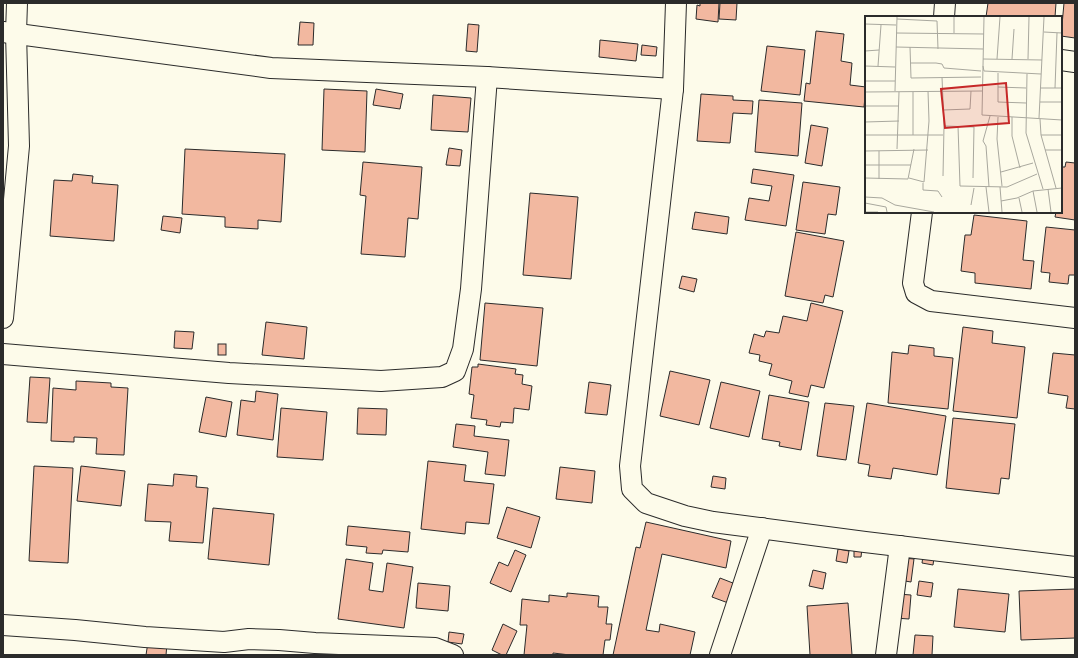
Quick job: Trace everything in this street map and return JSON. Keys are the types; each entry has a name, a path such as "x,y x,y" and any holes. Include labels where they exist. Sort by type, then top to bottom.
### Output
{"street":[{"path":"3,318 19,146 9,32 17,3"},
{"path":"676,3 673,89 630,466 632,489 646,503 685,516 713,522 1075,567"},
{"path":"944,16 945,3"},
{"path":"9,32 271,68 487,77 673,89"},
{"path":"1062,60 1075,62"},
{"path":"3,354 229,373 380,381 442,377 455,371 463,349 471,289 487,77"},
{"path":"922,213 913,283 916,293 931,301 1075,318"},
{"path":"720,655 762,528"},
{"path":"886,655 900,546"},
{"path":"3,625 145,637 223,648 249,639 435,648 453,655"}],"building":[{"path":"700,3 719,3 718,22 696,19 697,5 700,6"},
{"path":"720,3 737,3 736,20 719,19"},
{"path":"988,3 1056,3 1055,16 986,16"},
{"path":"1064,3 1075,3 1075,38 1062,36"},
{"path":"300,22 314,23 313,45 298,45"},
{"path":"468,24 479,25 477,52 466,51"},
{"path":"816,31 844,34 841,61 852,63 850,85 865,87 864,107 804,101 806,83 810,84"},
{"path":"600,40 638,44 636,61 599,57"},
{"path":"642,45 657,47 656,56 641,55"},
{"path":"767,46 805,50 800,95 761,91"},
{"path":"324,89 367,91 365,152 322,150"},
{"path":"376,89 403,94 400,109 373,105"},
{"path":"701,94 733,96 733,100 753,101 752,114 733,113 730,143 697,141"},
{"path":"433,95 471,98 468,132 431,130"},
{"path":"759,100 802,103 798,156 755,152"},
{"path":"811,125 828,128 822,166 805,163"},
{"path":"449,148 462,150 460,166 446,165"},
{"path":"185,149 285,154 281,222 258,220 258,229 225,227 225,217 182,214"},
{"path":"363,162 422,167 418,219 408,218 405,257 361,254 366,196 360,195"},
{"path":"1066,162 1075,163 1075,220 1055,217 1056,213 1062,213 1062,167 1065,167"},
{"path":"753,169 794,175 786,226 745,220 749,198 769,201 772,186 751,183"},
{"path":"73,174 93,176 92,183 118,185 114,241 50,236 54,180 72,181"},
{"path":"803,182 840,187 836,215 828,214 825,234 796,230"},
{"path":"530,193 578,197 571,279 523,275"},
{"path":"695,212 729,217 727,234 692,229"},
{"path":"974,215 1027,221 1023,260 1034,261 1031,289 975,283 975,273 961,271 965,235 971,235"},
{"path":"163,216 182,218 180,233 161,230"},
{"path":"1046,227 1075,230 1075,275 1069,275 1068,284 1049,282 1050,273 1041,272"},
{"path":"796,232 844,241 833,297 825,295 823,303 785,296"},
{"path":"682,276 697,279 694,292 679,288"},
{"path":"485,303 543,308 537,366 480,360"},
{"path":"811,303 843,311 824,388 811,385 808,397 789,393 792,381 769,375 772,364 759,361 760,355 749,353 754,334 764,337 766,331 779,333 783,316 807,321"},
{"path":"266,322 307,327 304,359 262,355"},
{"path":"963,327 993,331 992,343 1025,347 1017,418 953,411"},
{"path":"175,331 194,332 192,349 174,348"},
{"path":"218,344 226,344 226,355 218,355"},
{"path":"909,345 934,348 934,356 953,358 948,409 888,403 892,352 908,354"},
{"path":"1053,353 1075,355 1075,409 1066,408 1068,396 1048,393"},
{"path":"478,364 516,369 515,374 523,375 522,384 532,386 529,410 514,408 513,423 501,422 500,427 486,425 487,420 471,418 474,395 469,394 472,367 478,367"},
{"path":"670,371 710,380 699,425 660,416"},
{"path":"30,377 50,378 47,423 27,422"},
{"path":"76,381 111,383 111,387 128,388 124,455 96,454 97,438 74,437 74,442 51,441 53,388 76,390"},
{"path":"589,382 611,385 607,415 585,413"},
{"path":"721,382 760,391 749,437 710,428"},
{"path":"256,391 278,394 273,440 237,435 241,400 255,402"},
{"path":"769,395 809,402 801,450 779,446 780,442 762,439"},
{"path":"206,397 232,402 226,437 199,432"},
{"path":"825,403 854,406 846,460 817,456"},
{"path":"867,403 946,416 937,475 893,468 891,479 868,476 870,465 858,463"},
{"path":"281,408 327,412 323,460 277,457"},
{"path":"358,408 387,409 386,435 357,434"},
{"path":"953,418 1015,424 1009,479 1001,478 999,494 946,488"},
{"path":"456,424 475,426 474,436 509,440 505,476 485,474 488,452 453,447"},
{"path":"428,461 466,465 464,481 494,484 489,524 466,522 465,534 421,529"},
{"path":"34,466 73,468 68,563 29,561"},
{"path":"81,466 125,471 121,506 77,501"},
{"path":"560,467 595,471 592,503 556,499"},
{"path":"174,474 197,476 196,487 208,488 203,543 169,541 171,522 145,521 148,484 173,486"},
{"path":"713,476 726,478 725,489 711,487"},
{"path":"507,507 540,517 531,548 497,538"},
{"path":"213,508 274,514 269,565 208,559"},
{"path":"646,522 731,541 726,568 662,554 646,630 659,632 660,624 695,632 690,655 613,655 636,547 640,548"},
{"path":"348,526 410,532 408,552 383,550 382,554 366,553 367,547 346,545"},
{"path":"854,548 862,548 861,557 854,557"},
{"path":"838,549 849,551 847,563 836,561"},
{"path":"515,550 526,555 511,592 490,583 499,562 508,566"},
{"path":"923,556 934,558 933,565 922,563"},
{"path":"903,558 914,559 911,582 899,580"},
{"path":"346,559 373,563 369,590 383,592 387,563 413,567 404,628 338,619"},
{"path":"813,570 826,573 823,589 809,586"},
{"path":"720,578 738,585 731,604 712,597"},
{"path":"919,581 933,583 931,597 917,595"},
{"path":"418,583 450,586 448,611 416,608"},
{"path":"958,589 1009,594 1005,632 954,627"},
{"path":"1075,589 1075,638 1021,640 1019,591"},
{"path":"567,593 599,596 598,607 608,607 606,624 612,624 610,640 605,640 603,655 570,655 553,653 553,655 524,655 527,625 520,625 522,599 549,602 549,595 567,597"},
{"path":"898,594 911,595 909,619 895,618"},
{"path":"848,603 852,655 810,655 807,606"},
{"path":"503,624 517,631 506,655 502,655 492,650"},
{"path":"449,632 464,634 462,644 448,642"},
{"path":"915,635 933,636 932,655 913,655"},
{"path":"148,642 167,644 166,655 146,655"}]}
